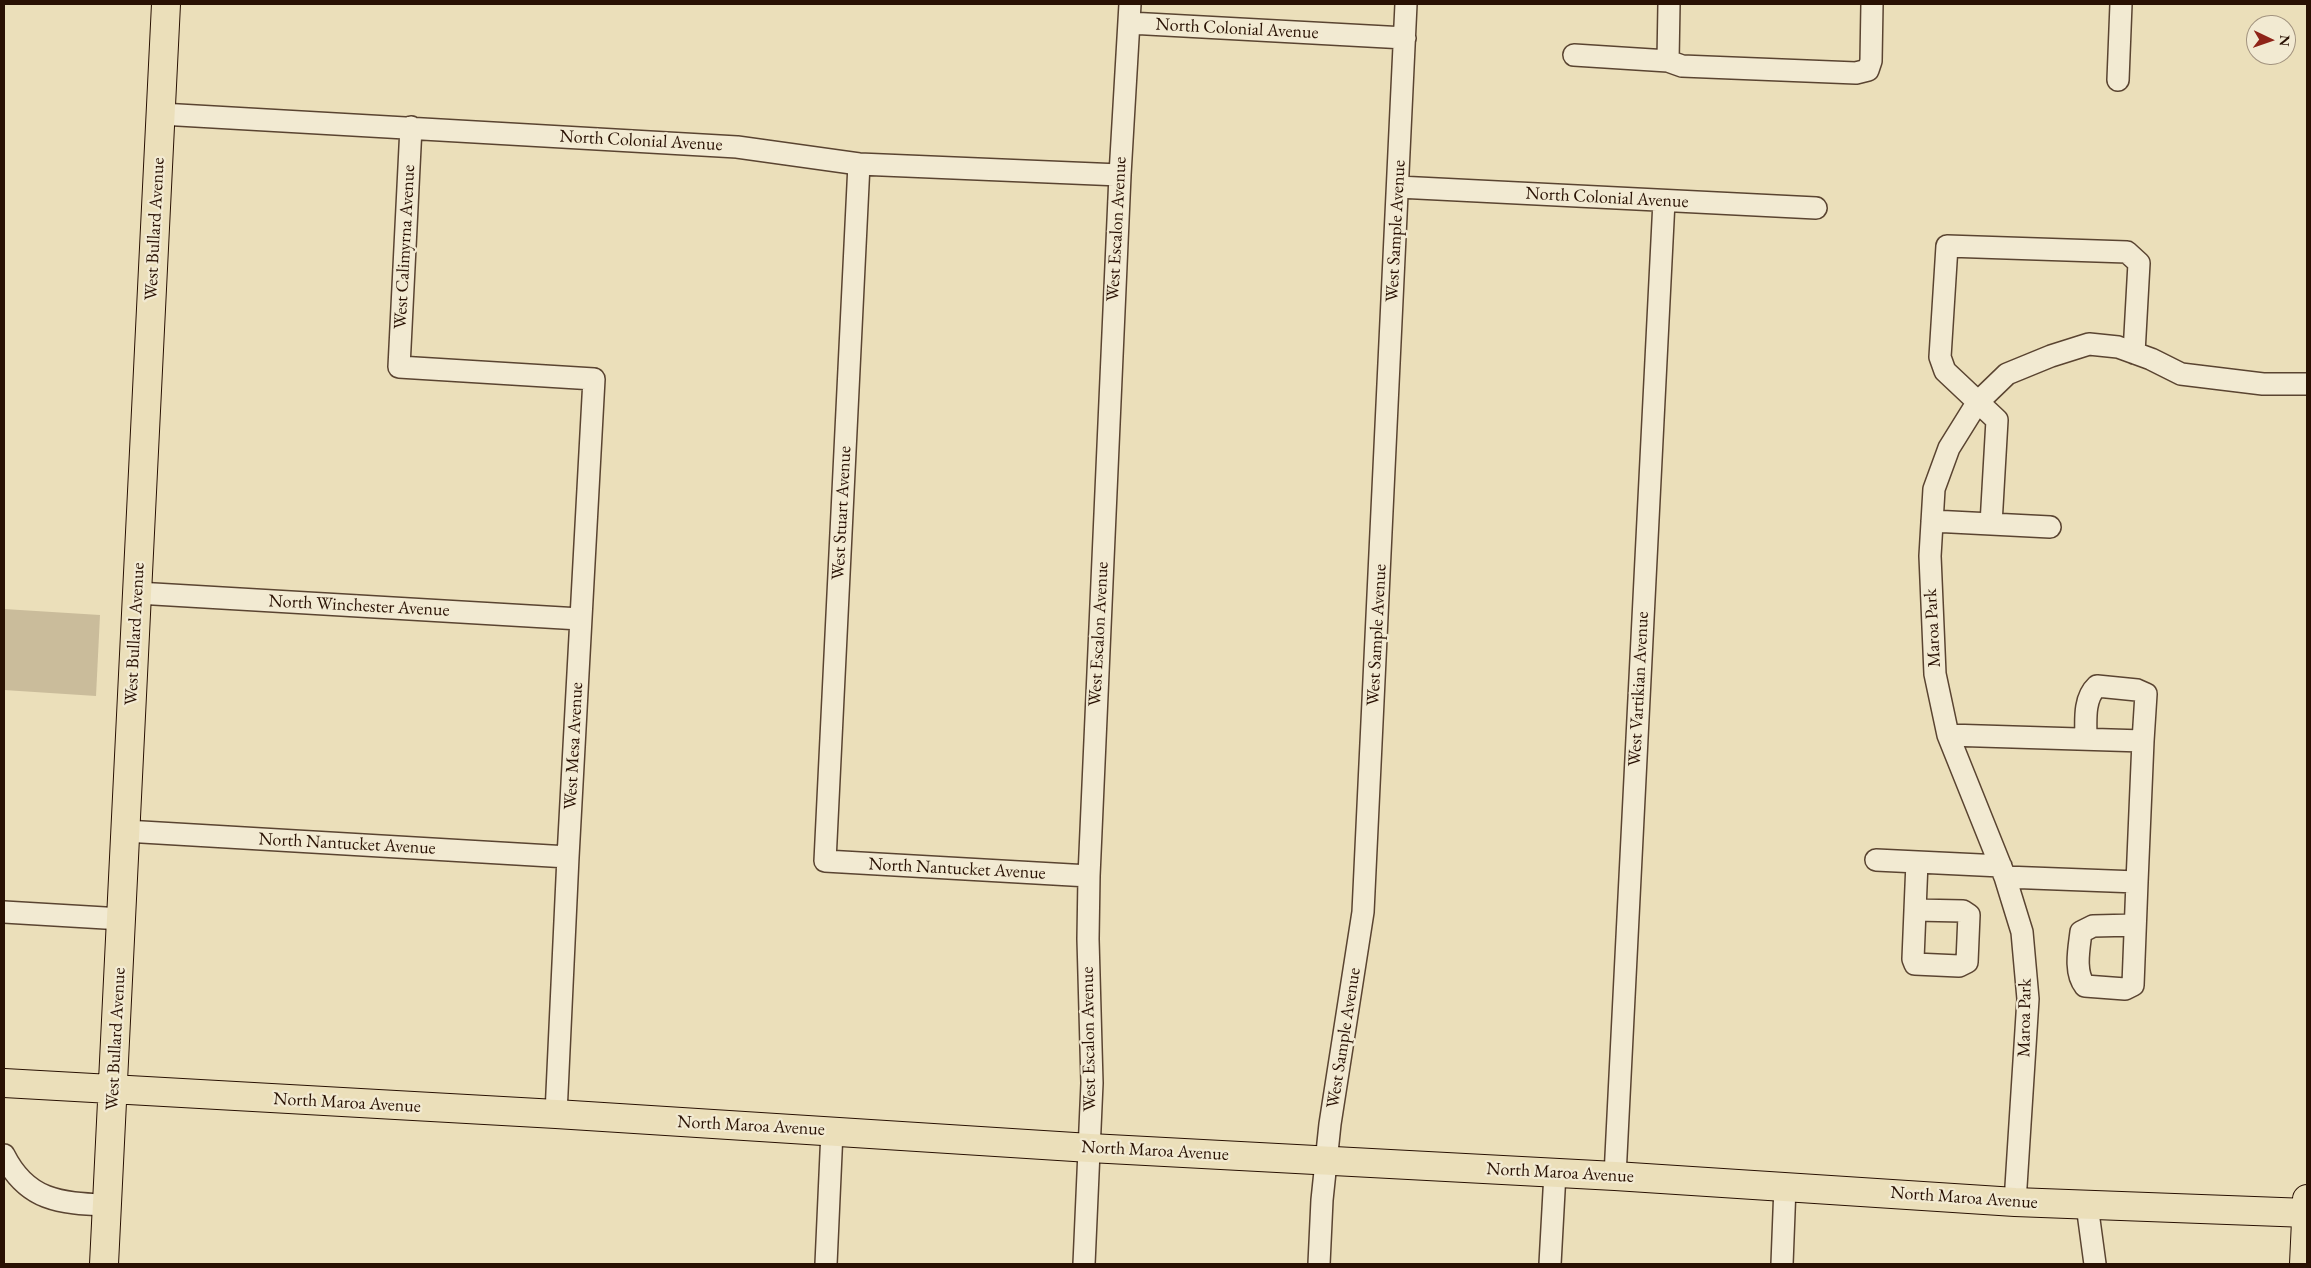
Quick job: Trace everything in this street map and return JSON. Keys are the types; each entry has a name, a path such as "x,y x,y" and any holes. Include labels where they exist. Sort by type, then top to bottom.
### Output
{"main road":[{"name":"West Bullard Avenue","path":"104,1264 166,4"},
{"name":"North Maroa Avenue","path":"4,1083 556,1114 1090,1148 1786,1186 2015,1202 2307,1213"},
{"path":"2304,1264 2307,1199"}],"street":[{"name":"West Sample Avenue","path":"1319,1264 1326,1160 1363,912 1406,4"},
{"path":"1668,61 1669,4"},
{"path":"1574,55 1668,61 1682,66 1856,73 1868,70 1871,61 1872,4"},
{"path":"2118,80 2121,4"},
{"name":"North Colonial Avenue","path":"1129,13 1405,38"},
{"name":"West Escalon Avenue","path":"1084,1264 1092,1083 1088,939 1089,876 1129,13"},
{"name":"North Colonial Avenue","path":"162,114 737,147 859,164 1120,175"},
{"name":"West Calimyrna Avenue","path":"411,127 399,367 594,379"},
{"name":"West Stuart Avenue","path":"825,861 859,164"},
{"name":"North Colonial Avenue","path":"1398,187 1816,208"},
{"name":"West Vartikian Avenue","path":"1615,1176 1664,201"},
{"path":"1991,524 1998,420 1977,403 1945,370 1940,357 1947,246 2127,252 2139,263 2134,353"},
{"name":"Maroa Park","path":"2015,1202 2028,999 2022,932 2003,872 1948,735 1935,674 1930,573 1934,488 1949,448 1977,403 2007,374 2051,356 2090,344 2118,347 2181,374 2263,384 2307,384"},
{"name":"West Mesa Avenue","path":"556,1114 580,620 594,379"},
{"path":"1932,520 2050,528"},
{"name":"North Winchester Avenue","path":"137,593 580,620"},
{"path":"2086,739 2090,692 2097,686 2137,690 2146,694 2135,925"},
{"path":"1948,735 2143,741"},
{"name":"North Nantucket Avenue","path":"126,830 568,857"},
{"path":"1876,860 2137,882"},
{"name":"North Nantucket Avenue","path":"825,861 1089,876"},
{"path":"1915,910 1917,862"},
{"path":"4,912 122,919"},
{"path":"826,1264 832,1131"},
{"path":"4,1155 19,1178 43,1196 72,1203 106,1205"},
{"path":"1550,1264 1555,1173"},
{"path":"1782,1264 1786,1186"},
{"path":"2087,1205 2095,1264"}],"shaded area":[{"path":"4,609 100,615 96,696 4,690"}]}
